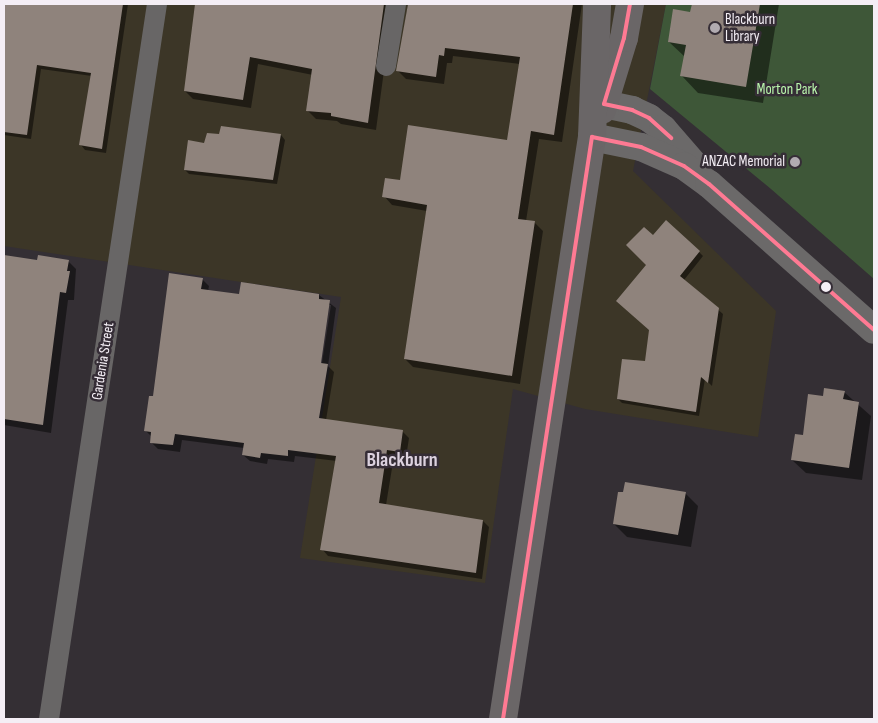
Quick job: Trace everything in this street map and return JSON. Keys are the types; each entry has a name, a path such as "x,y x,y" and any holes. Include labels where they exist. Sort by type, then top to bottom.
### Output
{"main road":[{"path":"503,719 596,118 597,4"},
{"path":"596,118 624,38 630,4"}],"street":[{"name":"Gardenia Street","path":"49,719 157,4"},
{"path":"386,66 396,4"},
{"path":"596,118 641,147 684,166 709,184 874,330"}],"shaded area":[{"path":"4,4 666,4 633,171 776,311 758,437 585,409 513,389 485,583 300,558 341,297 4,246"}],"green space":[{"name":"Morton Park","path":"666,4 874,4 874,279 771,189 650,89"}],"building":[{"path":"4,4 123,4 102,149 79,145 91,73 37,65 27,135 4,132"},
{"path":"195,4 384,4 368,123 331,116 331,113 306,111 312,69 250,57 243,100 184,91"},
{"path":"408,4 573,4 554,135 531,131 518,219 535,221 512,376 404,359 427,205 382,197 385,178 400,180 408,125 507,140 520,57 445,48 444,56 439,55 436,77 396,71"},
{"path":"692,4 760,4 746,87 680,76 686,45 668,42 673,9 690,12"},
{"path":"221,126 281,134 273,180 184,170 188,140 204,143 207,133 219,134"},
{"path":"666,220 700,251 680,276 719,308 708,383 701,377 696,412 617,399 622,359 645,361 649,330 616,301 646,265 626,245 644,227 653,235"},
{"path":"4,255 37,260 38,255 69,260 67,271 70,271 66,293 60,292 43,425 4,419"},
{"path":"169,273 203,278 201,289 239,294 241,282 319,294 319,299 330,300 321,363 328,364 319,418 403,430 400,452 387,450 379,503 483,520 476,573 320,550 336,456 288,450 288,456 261,453 260,458 242,455 244,443 175,434 173,445 150,443 151,432 144,431 149,396 153,396"},
{"path":"824,388 845,391 843,399 859,402 849,468 791,460 795,434 803,435 808,394 823,396"},
{"path":"625,482 686,492 678,535 613,524 618,492 623,492"}],"transit line":[{"path":"630,4 624,38 604,104 632,110 649,118 671,138"},
{"path":"503,719 592,137 641,147 684,166 709,184 874,330"}],"place":[{"name":"Blackburn Library","path":"715,28"},
{"name":"ANZAC Memorial","path":"795,162"}],"district":[{"name":"Blackburn","path":"402,460"}]}
